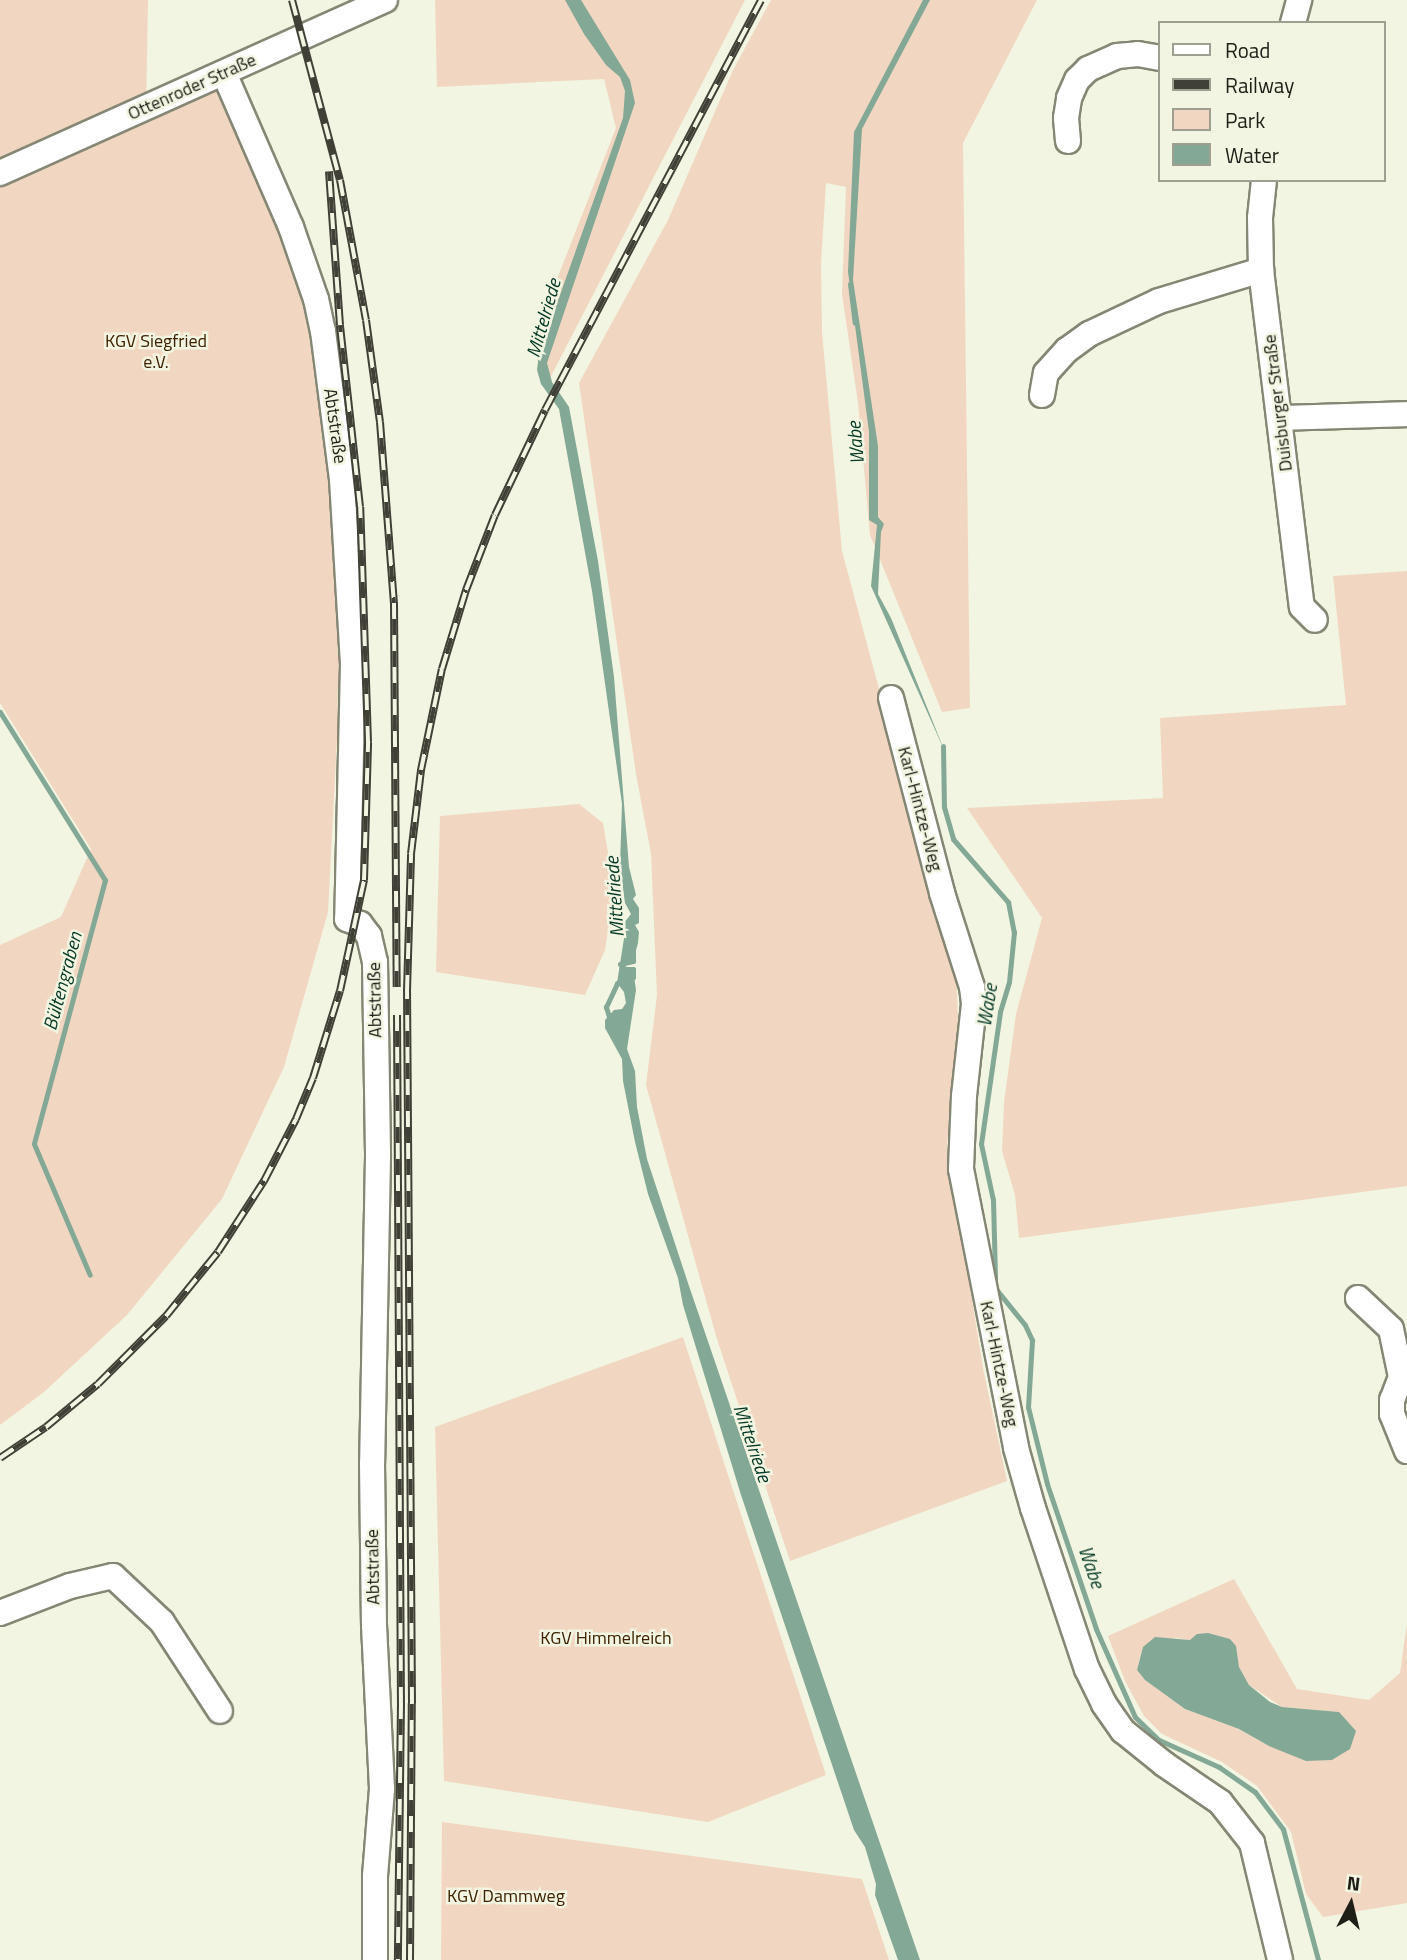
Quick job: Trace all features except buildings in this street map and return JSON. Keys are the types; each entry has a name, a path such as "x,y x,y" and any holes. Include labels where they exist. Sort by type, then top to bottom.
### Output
{"street":[{"name":"Ottenroder Straße","path":"0,173 385,0"},
{"path":"1294,21 1299,0"},
{"path":"1068,141 1066,118 1069,99 1077,80 1088,69 1116,56 1138,54 1158,58"},
{"name":"Abtstraße","path":"225,73 291,226 316,299 323,331 344,505 353,664 347,919 360,925 369,936 375,962 377,1157 372,1463 374,1625 382,1789 375,1876 375,1960"},
{"name":"Duisburger Straße","path":"1264,182 1260,218 1261,270 1302,607 1315,620"},
{"path":"1042,395 1046,373 1067,350 1089,334 1159,301 1261,270"},
{"path":"1280,418 1407,414"},
{"name":"Karl-Hintze-Weg","path":"891,698 942,893 972,987 974,1004 964,1096 961,1168 1016,1448 1033,1508 1087,1669 1104,1704 1123,1731 1164,1764 1220,1802 1252,1843 1279,1960"},
{"path":"1358,1298 1391,1329 1401,1377 1392,1399 1392,1414 1407,1451"},
{"path":"0,1613 70,1586 113,1576 162,1622 220,1712"}],"green space":[{"name":"KGV Siegfried e.V.","path":"0,0 148,0 146,115 219,85 301,278 316,351 337,505 343,625 328,912 284,1067 222,1199 127,1315 44,1392 0,1425 0,945 61,917 91,849 0,703"},
{"path":"435,0 745,0 546,386 532,343 616,128 604,79 437,87"},
{"path":"771,0 1037,0 963,143 970,708 942,712 870,535 858,403 842,294 846,187 826,183 821,264 822,332 842,551 956,975 958,1017 947,1146 983,1368 1007,1481 790,1561 716,1336 646,1085 657,995 651,854 636,774 579,383 668,220 733,70"},
{"path":"1407,571 1407,1186 1019,1238 1015,1195 1002,1151 1004,1102 1016,1014 1042,918 967,808 1163,798 1160,718 1346,705 1333,576"},
{"path":"579,804 603,823 614,890 605,950 585,995 436,972 440,816"},
{"name":"KGV Himmelreich","path":"683,1337 826,1775 708,1822 444,1781 435,1427"},
{"path":"1234,1579 1297,1689 1369,1700 1400,1673 1407,1623 1407,1903 1323,1917 1306,1894 1291,1832 1257,1786 1222,1762 1162,1734 1144,1716 1125,1681 1108,1636","holes":["1176,1638 1190,1640 1239,1667 1249,1685 1282,1707 1338,1712 1269,1746 1239,1729 1185,1709 1145,1680 1137,1670 1143,1647"]},
{"name":"KGV Dammweg","path":"442,1822 862,1879 889,1960 441,1960"}],"water":[{"path":"565,0 581,0 630,80 635,103 547,363 552,382 569,407 598,561 614,677 629,867 636,895 633,899 639,908 639,923 635,925 639,932 638,943 633,961 620,964 625,969 633,969 636,990 627,1049 635,1071 637,1107 647,1159 689,1286 920,1960 898,1960 875,1895 876,1884 865,1847 854,1830 741,1495 683,1305 678,1278 648,1194 623,1081 622,1059 605,1028 605,1020 614,1010 622,1009 626,1003 624,992 617,983 624,923 631,914 625,903 620,866 622,804 592,591 559,409 541,384 537,370 539,354 623,118 625,91 620,77 606,65"},
{"path":"923,0 930,0 862,129 853,280 878,446 878,517 884,524 881,532 878,594 891,618 945,752 871,586 877,525 869,520 869,432 848,272 854,132"},
{"path":"1208,1633 1230,1639 1236,1646 1239,1667 1249,1685 1270,1702 1282,1707 1339,1712 1356,1731 1350,1749 1332,1760 1306,1761 1269,1746 1239,1729 1185,1709 1145,1680 1137,1670 1143,1647 1155,1637 1190,1640 1197,1634"}],"waterway":[{"name":"Wabe","path":"850,284 855,323"},
{"name":"Bültengraben","path":"0,712 105,880 34,1144 90,1275"},
{"name":"Wabe","path":"943,746 944,807 953,839 1008,902 1014,932 1009,982 1000,1012 981,1144 993,1200 995,1279"},
{"name":"Mittelriede","path":"610,1020 606,1007 617,983 633,977 633,969 625,969 620,964 633,961 633,948"},
{"name":"Wabe","path":"996,1289 1025,1325 1032,1340 1028,1407 1047,1484 1096,1629 1135,1717 1159,1740 1219,1767 1255,1792 1283,1829 1318,1960"}],"railway":[{"path":"292,0 340,180 366,320 380,422 394,603 397,987"},
{"path":"410,1960 412,1703 407,991 411,854 421,770 442,669 466,590 495,515 545,410 761,0"},
{"path":"0,1458 46,1427 98,1384 166,1316 218,1252 264,1181 296,1119 313,1078 340,991 364,880 368,742 360,507 340,325 329,171"},
{"path":"397,1015 401,1703 398,1960"}]}
